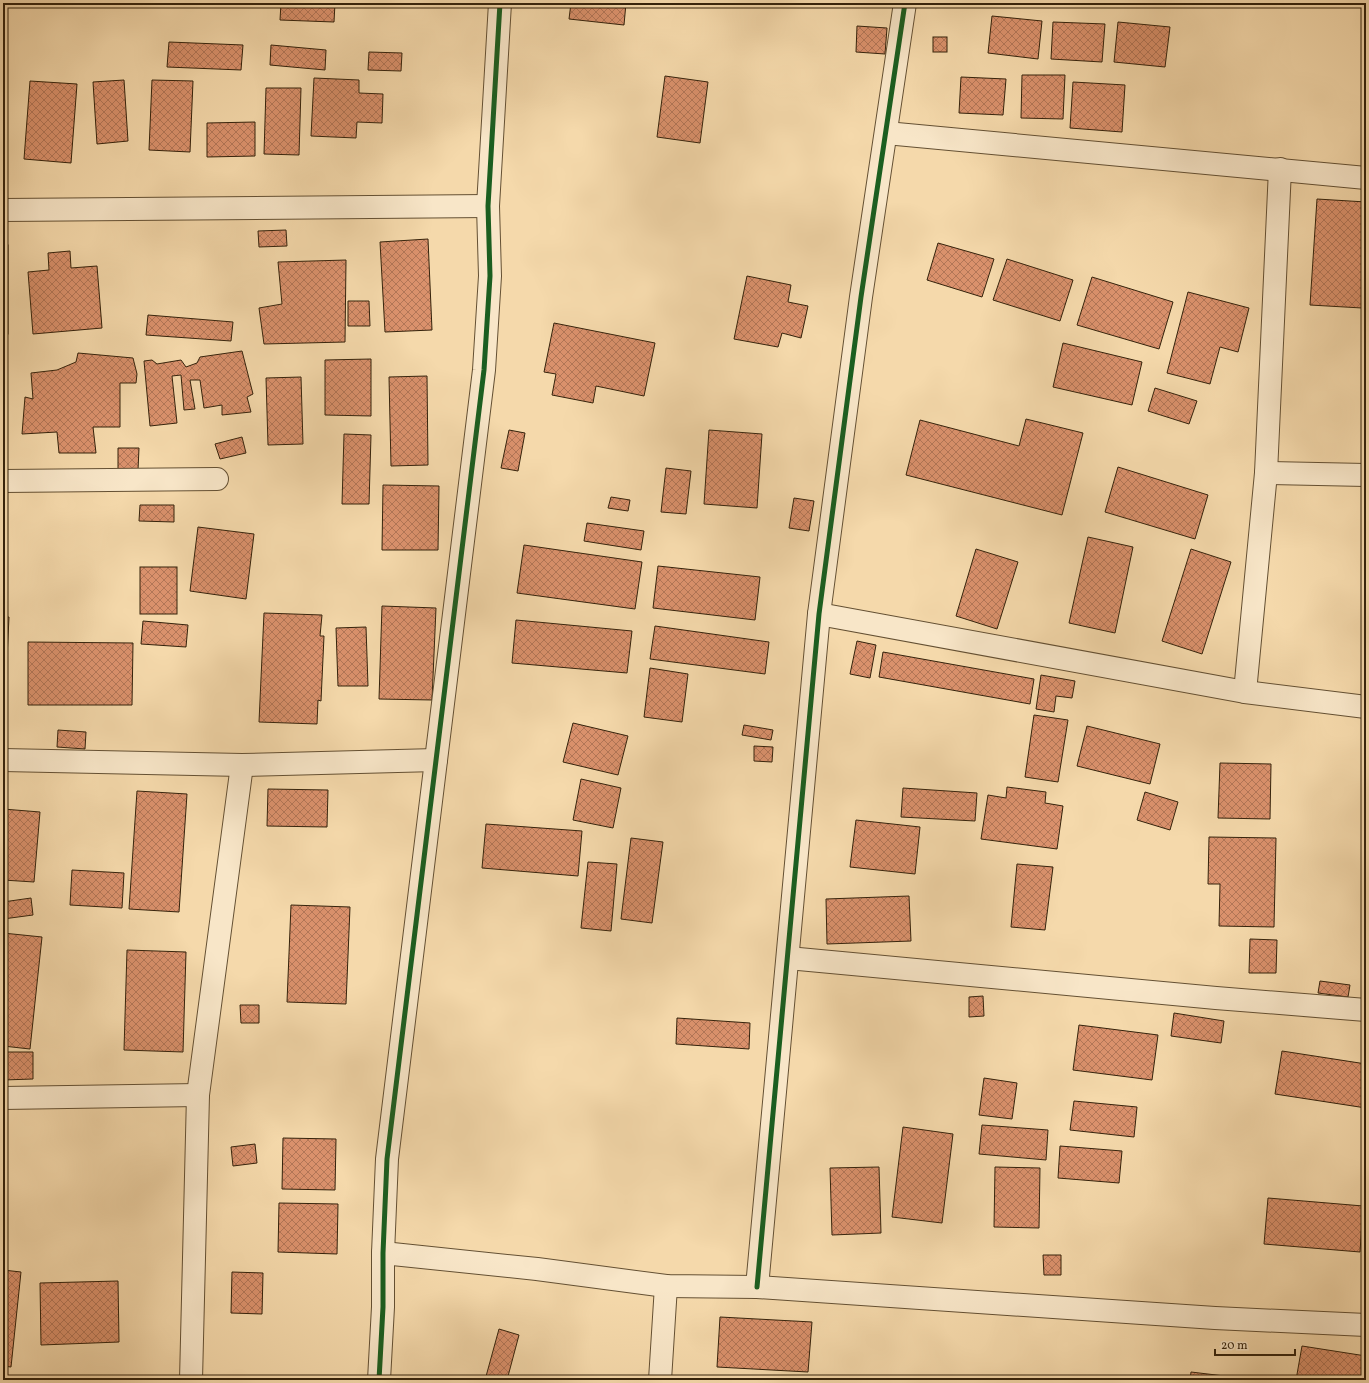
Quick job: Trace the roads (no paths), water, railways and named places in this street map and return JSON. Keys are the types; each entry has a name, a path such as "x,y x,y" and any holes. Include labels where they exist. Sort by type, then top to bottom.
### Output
{"street":[{"path":"379,1380 388,1159 484,370 490,276 488,206 500,3"},
{"path":"757,1287 819,614 861,297 905,3"},
{"path":"886,133 1366,178"},
{"path":"1244,692 1266,473 1280,169"},
{"path":"3,210 488,206"},
{"path":"1266,473 1366,475"},
{"path":"3,481 217,479"},
{"path":"819,614 1244,692 1366,707"},
{"path":"3,760 242,765 436,760"},
{"path":"192,1380 198,1095 242,765"},
{"path":"788,958 1216,998 1366,1010"},
{"path":"3,1098 198,1095"},
{"path":"383,1253 537,1269 666,1286 757,1287 1215,1318 1366,1325"},
{"path":"660,1380 666,1286"}]}
